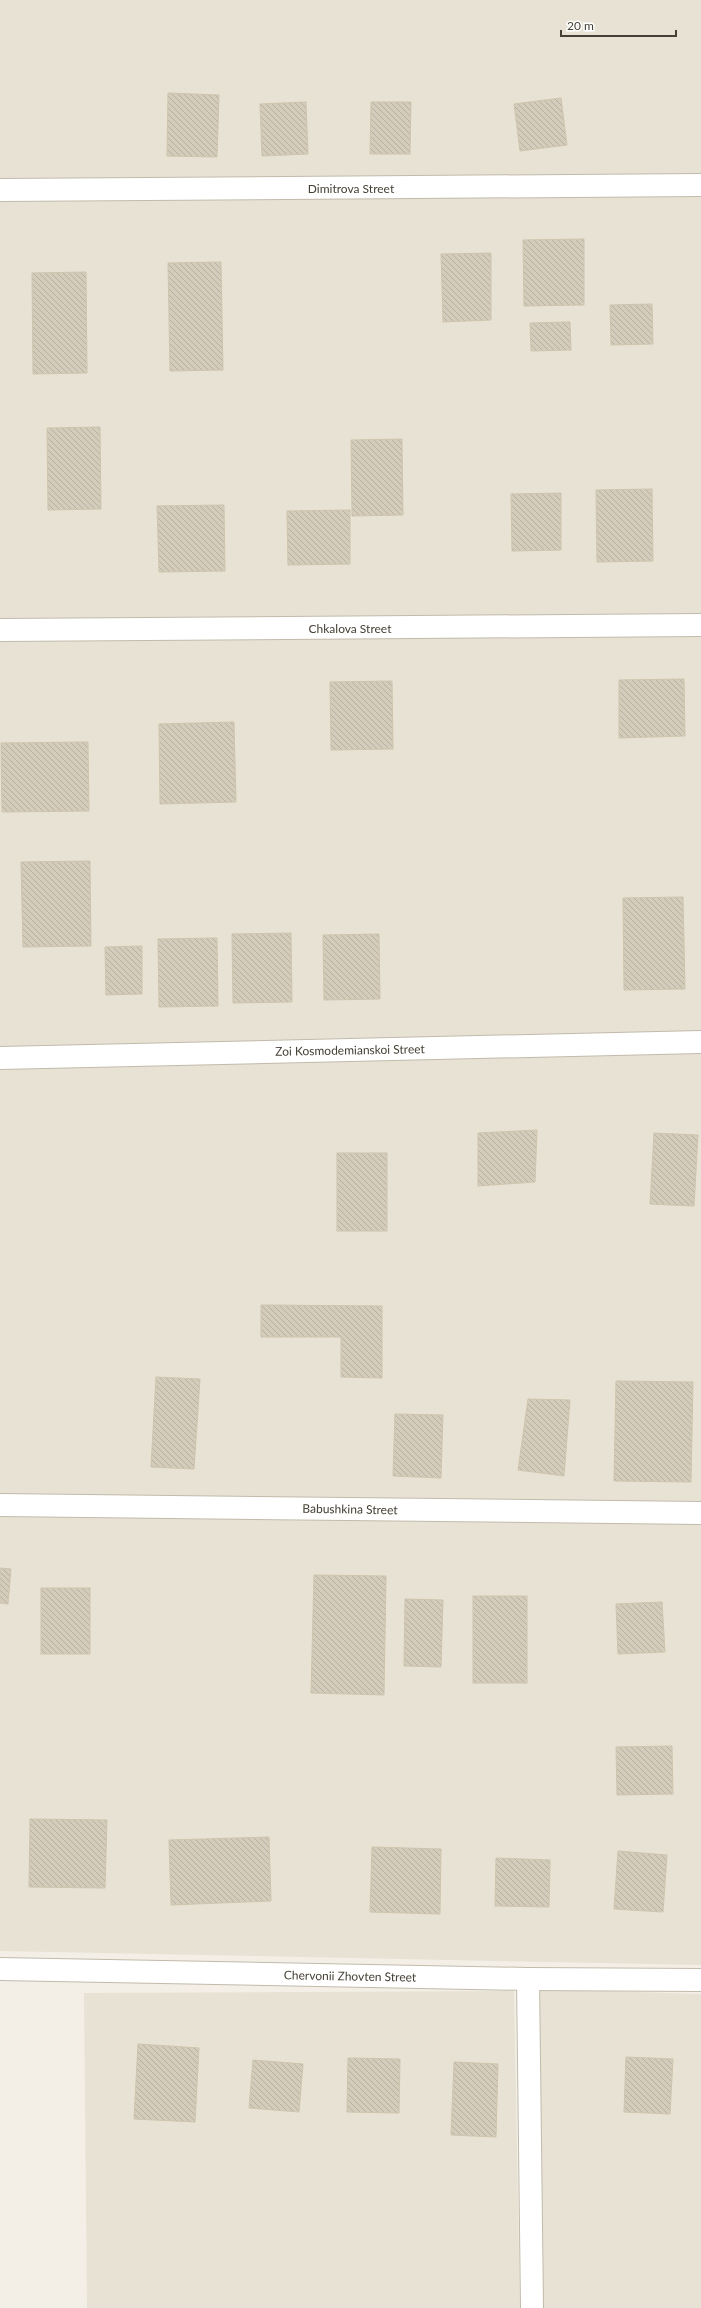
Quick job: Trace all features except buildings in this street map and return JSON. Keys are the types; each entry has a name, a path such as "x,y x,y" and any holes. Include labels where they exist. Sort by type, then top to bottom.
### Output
{"street":[{"name":"Dimitrova Street","path":"0,190 701,185"},
{"name":"Chkalova Street","path":"0,630 701,625"},
{"name":"Zoi Kosmodemianskoi Street","path":"0,1058 701,1042"},
{"name":"Babushkina Street","path":"0,1506 701,1513"},
{"name":"Chervonii Zhovten Street","path":"0,1969 528,1979 701,1980"},
{"path":"528,1979 532,2308"}],"shaded area":[{"path":"0,0 701,0 701,1965 0,1951"},
{"path":"539,1989 701,1994 701,2308 540,2308"},
{"path":"514,1991 520,2308 87,2308 84,1993"}]}
